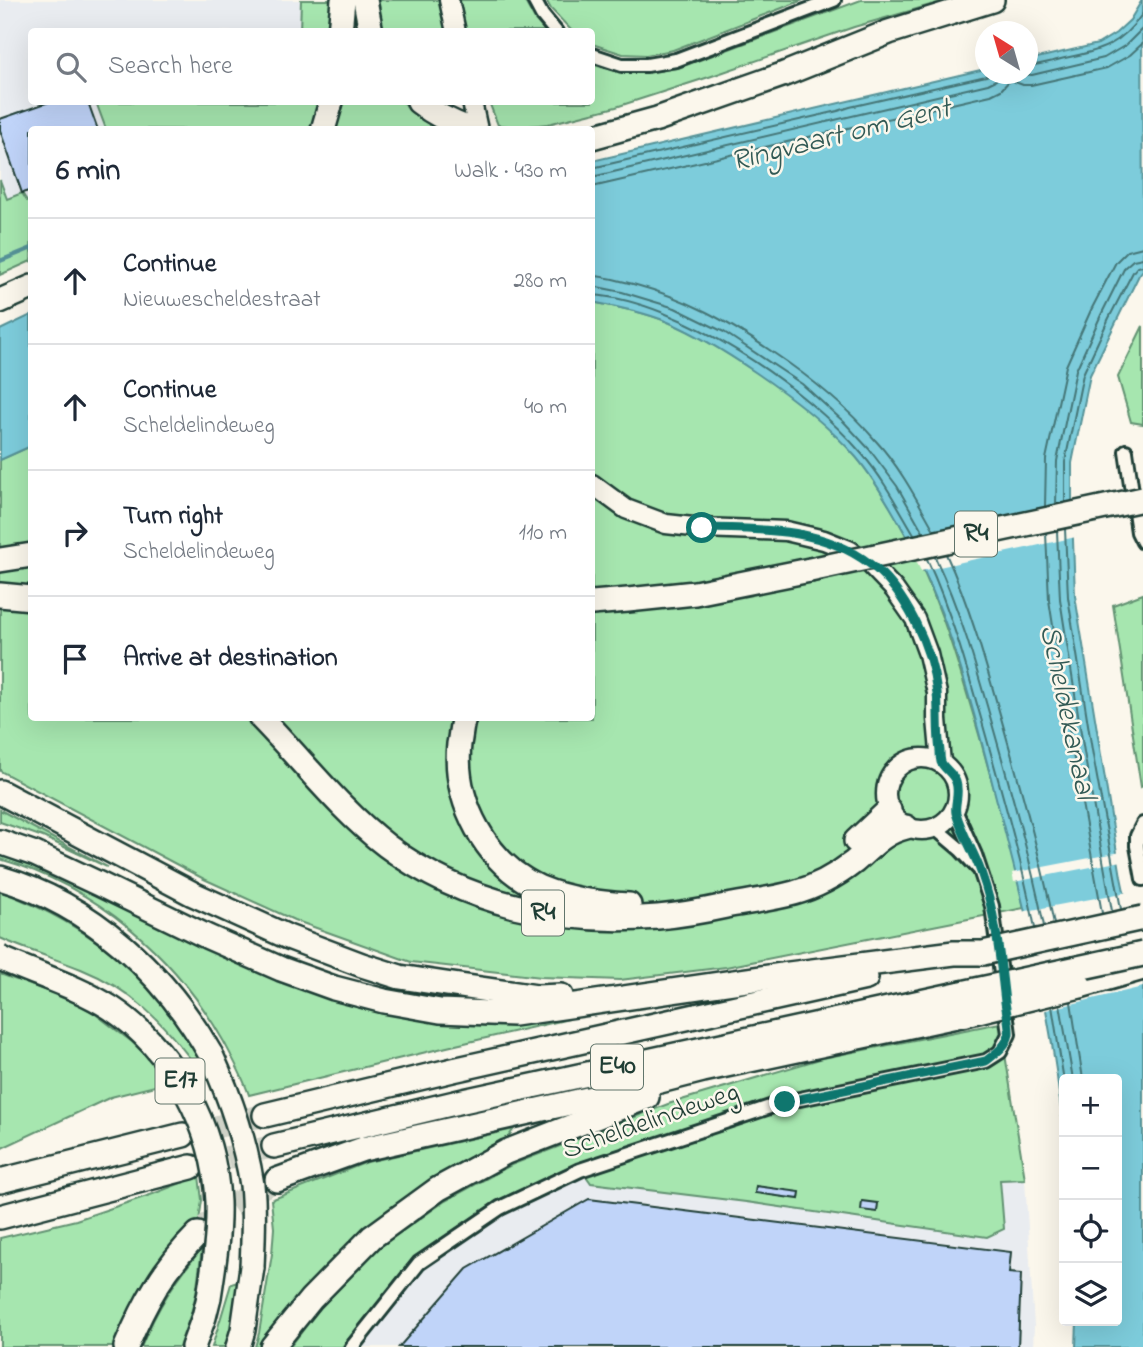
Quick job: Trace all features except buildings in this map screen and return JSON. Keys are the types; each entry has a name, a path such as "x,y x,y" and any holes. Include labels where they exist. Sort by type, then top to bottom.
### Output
{"highway":[{"path":"340,28 343,0"},
{"path":"365,0 369,28"},
{"path":"595,136 695,106 889,32 992,0"},
{"path":"324,126 330,105"},
{"path":"423,105 460,126"},
{"path":"0,301 28,289"},
{"name":"R4","path":"595,603 695,593 1143,499"},
{"path":"0,559 28,556"},
{"path":"0,595 28,598"},
{"name":"R4","path":"595,611 628,600"},
{"name":"R4","path":"264,721 330,794 388,846 421,868 461,888 497,902 537,912 575,918 659,917 794,893 835,875 852,864 883,836 906,827"},
{"name":"R4","path":"463,721 459,777 465,805 477,829 493,851 515,872 538,887 565,897 635,905 693,898 797,878 839,856 889,810"},
{"path":"0,792 193,894 288,937 400,977 537,997 662,992"},
{"path":"0,842 35,854 281,969 384,1002 440,1011 514,1014 547,1011 789,974 954,956"},
{"path":"0,878 37,891 65,905 118,941 163,984 183,1009 211,1055 232,1103 244,1144 252,1187 252,1267 238,1347"},
{"name":"E40","path":"265,1115 954,956 1143,918"},
{"name":"E40","path":"274,1146 463,1101 964,1003 1143,954"},
{"name":"E17","path":"0,958 91,996 111,1008 147,1037 163,1055 192,1104 213,1168 218,1201 216,1249 209,1297 194,1347"},
{"path":"272,1347 310,1298 372,1237 438,1189 506,1152 663,1091 820,1044 964,1003 1080,986 1143,968"},
{"path":"277,1180 363,1149 820,1044"},
{"path":"0,1181 183,1135"},
{"path":"0,1217 191,1167"},
{"path":"126,1347 155,1288 198,1234"}],"main road":[{"path":"449,0 455,28"},
{"path":"473,105 477,126"},
{"path":"595,486 626,509 666,524 786,531 824,540 849,550 871,565 894,589 915,620 928,654 937,693 941,763"},
{"path":"919,758 937,719"},
{"path":"930,758 941,763 954,776 958,793 955,810 943,824 925,831 906,827 896,820 889,810 886,787 890,776 907,761 930,758"}],"street":[{"path":"534,0 553,28"},
{"path":"595,56 622,65 647,65 676,60 834,0"},
{"path":"1126,451 1143,542"},
{"name":"Scheldelindeweg","path":"352,1347 419,1263 500,1208 580,1170 785,1102 986,1061 1000,1052 1009,1034 990,950 992,906 981,871 955,810"},
{"path":"1143,824 1137,836 1143,879"},
{"path":"935,828 981,871"}],"shaded area":[{"path":"0,0 301,0 300,28 28,28 28,105 97,105 105,126 28,126 28,201 7,199 0,180"},
{"path":"578,1163 591,1183 1004,1229 1000,1180 1025,1179 1033,1347 342,1347 413,1258 496,1201"}],"green space":[{"path":"301,0 333,0 329,28 300,28"},
{"path":"375,0 440,0 446,28 381,28"},
{"path":"457,0 524,0 542,28 463,28"},
{"path":"546,0 803,0 673,50 646,55 623,54 595,45 595,28 569,28"},
{"path":"861,0 948,0 854,27 616,107 548,124 498,125 490,105 595,105 595,65 635,73 678,68"},
{"path":"97,105 318,105 311,126 105,126"},
{"path":"338,105 407,105 436,126 333,126"},
{"path":"0,180 7,199 22,193 28,201 28,262 0,275"},
{"path":"595,303 659,318 724,352 770,381 810,412 857,458 887,501 910,542 945,624 980,738 1024,908 726,967 620,980 541,977 411,962 294,920 204,879 0,771 0,460 28,447 28,721 595,721"},
{"path":"1143,326 1143,424 1131,422 1118,377"},
{"path":"1143,594 1143,786 1141,787 1113,605"},
{"path":"0,810 107,867 43,837 0,822"},
{"path":"0,853 95,893 204,947 277,979 514,1025 569,1019 249,1095 231,1055 204,1010 157,953 101,906 35,871 0,859"},
{"path":"0,891 63,920 116,957 161,1003 200,1061 195,1065 145,1008 115,986 81,969 0,938"},
{"path":"0,974 69,999 94,1013 152,1061 167,1083 111,1097 0,1149"},
{"path":"1000,1023 1025,1179 1000,1180 1004,1229 987,1237 746,1202 591,1183 577,1163 496,1201 413,1258 342,1347 290,1347 321,1307 380,1247 445,1201 511,1165 668,1104 823,1058"},
{"path":"514,1129 502,1145 433,1182 262,1347 255,1347 272,1254 274,1228 271,1200 367,1162"},
{"path":"199,1176 202,1200 199,1221 180,1240 117,1347 0,1347 0,1238 76,1220"},
{"path":"202,1248 196,1294 179,1347 141,1347 167,1295"},
{"path":"241,1281 227,1347 212,1347 231,1284"}],"water":[{"path":"1142,0 1143,270 1090,375 1072,463 1072,512 1075,596 1121,877 1143,981 1143,1347 1076,1347 1077,1326 1122,1326 1122,1074 1059,1074 1059,1091 1047,1016 1021,894 970,699 932,589 916,553 873,479 833,433 782,391 713,345 650,315 595,303 595,160 975,71 975,84 1038,84 1038,58 1098,44 1130,20"},
{"path":"28,316 28,447 0,460 0,330"}],"pier":[{"path":"1075,501 1076,537 921,571 904,537"},
{"path":"1121,852 1122,861 1014,882 1012,873"},
{"path":"1128,892 1143,964 1143,987 1042,1011 1021,912"}],"waterway":[{"path":"0,261 28,250"}],"tunnel":[{"path":"183,1135 265,1115"},
{"path":"194,1166 274,1146"},
{"path":"205,1227 240,1201 277,1180"}],"route":[{"path":"702,528 786,531 824,540 849,550 871,565 894,589 915,620 928,654 937,693 941,763 954,776 957,784 958,802 955,810 989,895 1001,962 1009,1034 1000,1052 986,1061 785,1102"}],"water label":[{"name":"Ringvaart om Gent","path":"841,136"},
{"name":"Scheldekanaal","path":"1066,712"}]}
